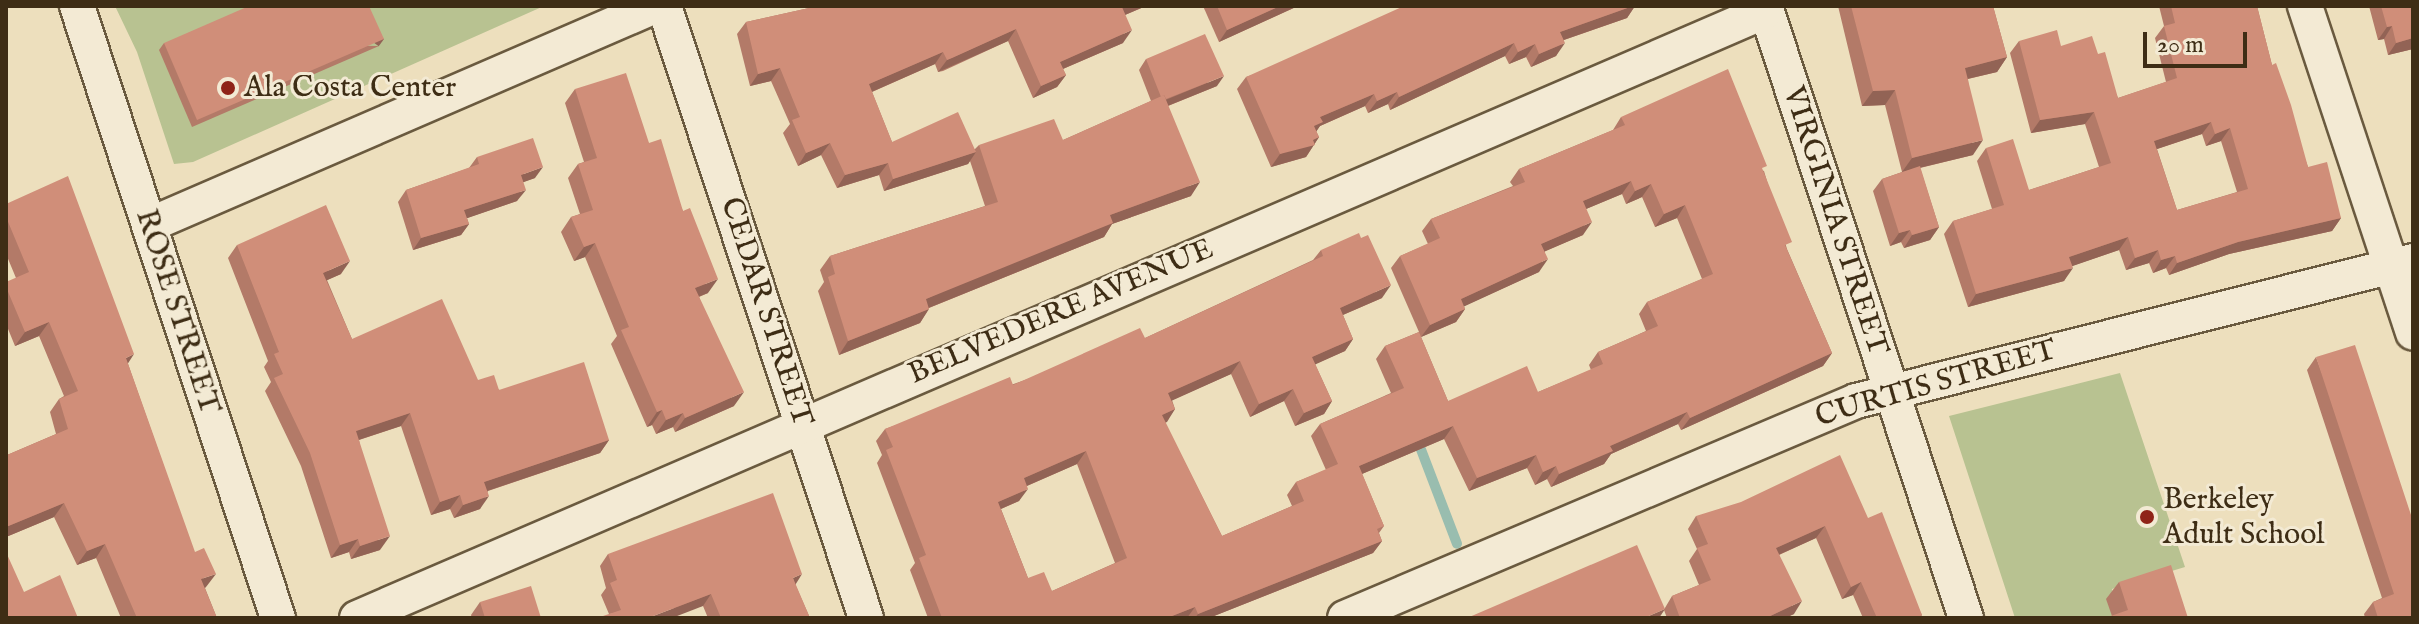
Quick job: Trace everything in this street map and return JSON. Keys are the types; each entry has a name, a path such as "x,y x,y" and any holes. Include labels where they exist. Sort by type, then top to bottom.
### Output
{"street":[{"name":"ROSE STREET","path":"77,6 278,618"},
{"path":"149,225 655,6"},
{"name":"CEDAR STREET","path":"664,6 866,618"},
{"path":"2305,6 2402,264 2413,333"},
{"name":"BELVEDERE AVENUE","path":"357,618 1766,9"},
{"name":"VIRGINIA STREET","path":"1766,9 1966,618"},
{"name":"CURTIS STREET","path":"1345,618 1856,401 2402,264"}],"green space":[{"path":"115,6 544,6 193,162 174,164 137,52"},
{"path":"2120,373 2185,567 2112,589 2120,618 2015,618 1949,416"}],"building":[{"name":"Ala Costa Center","path":"249,6 369,6 384,39 197,120 164,43"},
{"path":"818,6 1125,6 1122,7 1132,30 1060,62 1066,75 1041,86 1016,29 947,60 943,52 869,84 892,142 958,112 976,152 893,179 888,163 845,175 830,143 806,153 792,120 800,117 780,68 758,74 746,22"},
{"path":"1217,6 1280,6 1227,30"},
{"path":"1404,6 1633,6 1560,32 1565,43 1539,54 1535,44 1518,52 1514,43 1399,97 1397,92 1377,101 1374,94 1320,117 1323,122 1314,126 1319,137 1313,140 1315,145 1280,154 1246,77"},
{"path":"1851,6 1993,6 2007,57 1965,68 1983,140 1912,158 1895,90 1873,91"},
{"path":"2171,6 2257,6 2272,65 2276,63 2291,105 2308,167 2327,162 2341,218 2238,242 2177,263 2175,256 2161,260 2158,250 2135,258 2128,237 2069,257 2073,268 1976,294 1953,221 2004,205 1986,148 2013,139 2029,190 2111,163 2094,112 2040,120 2019,41 2057,30 2061,46 2092,36 2098,54 2105,52 2118,98 2177,78 2164,26 2175,23","holes":["2211,122 2215,134 2230,128 2248,189 2177,210 2154,141"]},
{"path":"2381,6 2413,6 2413,38 2396,43 2392,26 2387,27"},
{"path":"1205,34 1224,76 1166,99 1164,95 1161,97 1146,59"},
{"path":"1728,69 1767,166 1762,168 1792,242 1785,245 1832,353 1690,418 1687,412 1610,446 1613,451 1559,474 1556,466 1543,472 1536,455 1477,478 1453,426 1359,466 1384,526 1377,529 1382,541 1198,614 1195,607 1167,618 942,618 919,558 926,555 886,450 893,447 885,429 1010,377 1013,385 1140,328 1145,338 1323,256 1321,250 1359,233 1361,238 1368,235 1391,285 1340,308 1353,339 1312,357 1332,401 1304,413 1293,389 1259,404 1240,361 1168,393 1175,409 1162,415 1222,536 1304,501 1296,482 1338,464 1320,424 1404,388 1385,346 1419,332 1448,401 1527,366 1538,392 1603,364 1598,352 1658,326 1647,302 1713,274 1685,205 1664,214 1651,184 1635,191 1631,181 1583,201 1592,222 1541,244 1548,259 1461,299 1465,309 1430,325 1400,256 1440,238 1431,219 1525,182 1519,169 1625,125 1621,117","holes":["1086,451 1127,558 1052,591 1044,572 1028,578 998,502 1028,489 1024,478"]},
{"path":"626,73 649,143 661,139 683,211 690,208 718,279 695,288 744,392 685,418 683,413 666,420 662,410 657,412 621,330 629,327 595,243 584,247 571,217 593,210 578,164 597,158 575,89"},
{"path":"1164,95 1200,182 1110,215 1113,223 926,299 929,309 848,341 828,277 835,274 830,256 998,202 979,145 1054,119 1063,140"},
{"path":"533,138 543,167 521,175 526,190 464,210 469,224 421,238 406,190 479,164 477,157"},
{"path":"1920,166 1939,227 1912,235 1910,230 1899,233 1882,179"},
{"path":"68,176 134,354 126,358 195,552 204,548 216,574 201,579 217,618 137,618 105,544 87,551 64,503 6,527 6,454 68,429 59,399 78,391 49,322 25,332 6,287 6,282 29,272 6,217 6,204"},
{"path":"326,205 350,261 323,273 352,339 442,299 478,380 494,375 499,390 584,362 609,440 484,482 489,496 463,505 460,495 440,502 410,413 356,431 390,536 360,546 358,539 340,545 310,453 274,378 283,374 274,354 279,352 237,245"},
{"path":"2355,345 2413,521 2413,618 2378,618 2373,602 2394,594 2316,357"},
{"path":"1840,455 1868,518 1882,512 1922,615 1916,618 1877,618 1861,582 1851,587 1825,526 1776,548 1802,601 1766,618 1680,618 1672,596 1711,580 1697,548 1708,544 1696,516 1741,502"},
{"path":"773,493 802,574 793,578 810,618 721,618 711,594 648,618 597,618 621,610 610,583 617,580 608,554"},
{"path":"1637,545 1665,609 1644,618 1467,618"},
{"path":"6,552 24,592 60,575 78,618 6,618"},
{"path":"2171,565 2188,618 2105,618 2128,610 2119,582"},
{"path":"531,586 541,618 485,618 480,602"}],"waterway":[{"path":"1417,439 1457,544"}],"place":[{"name":"Ala Costa Center","path":"228,88"},
{"name":"Berkeley Adult School","path":"2147,517"}]}
